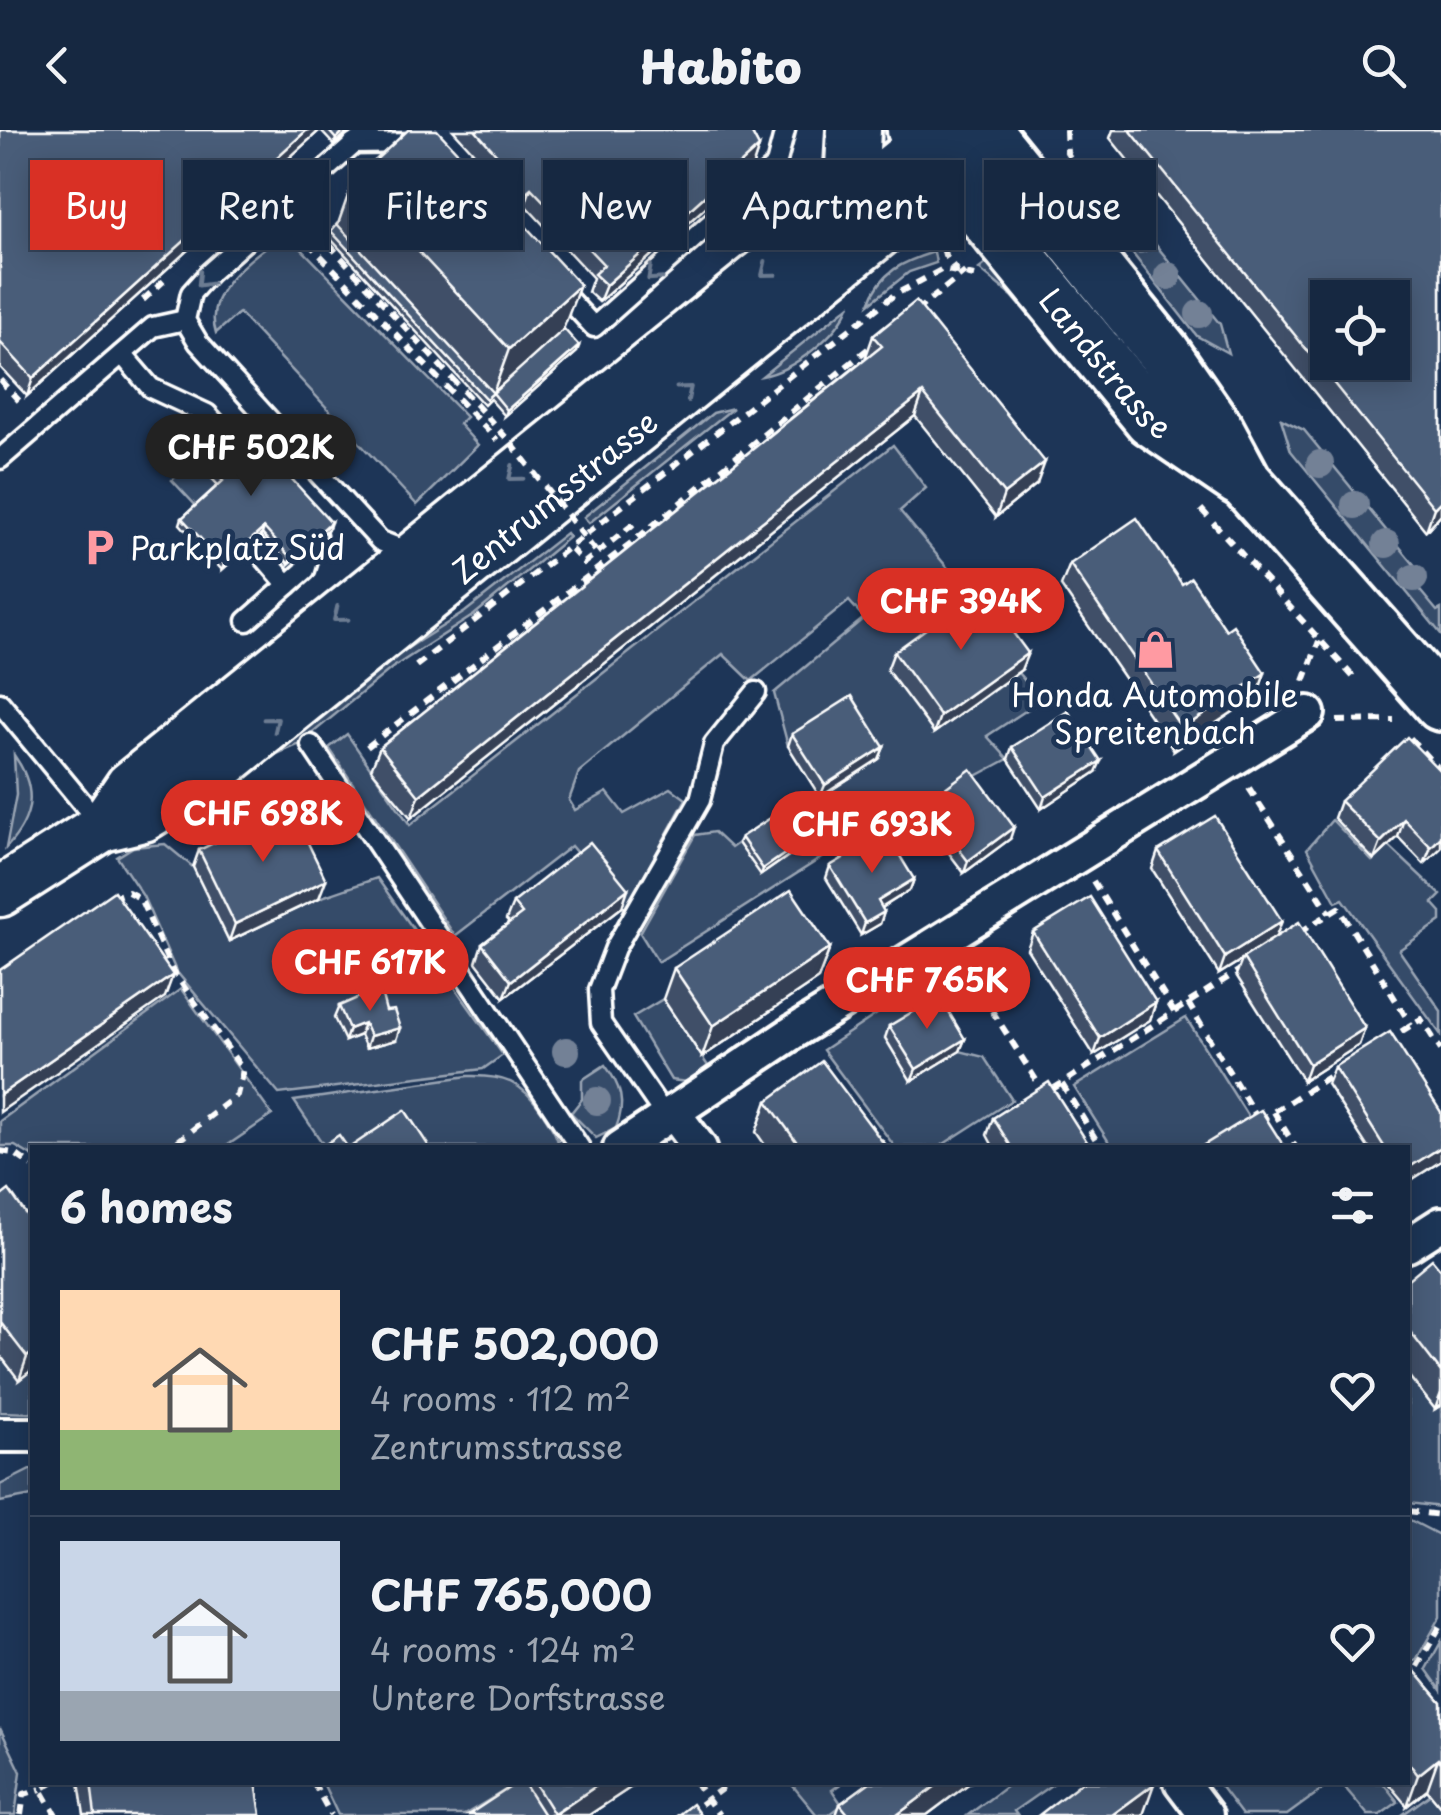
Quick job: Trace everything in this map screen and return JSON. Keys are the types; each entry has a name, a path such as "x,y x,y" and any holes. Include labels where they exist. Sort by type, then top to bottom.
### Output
{"main road":[{"path":"852,160 854,130"},
{"name":"Landstrasse","path":"994,134 1163,352 1217,430 1244,482 1417,712"},
{"name":"Landstrasse","path":"932,145 1151,419 1244,482"}],"street":[{"name":"Zentrumsstrasse","path":"911,160 932,145 994,134"},
{"name":"Zentrumsstrasse","path":"0,892 102,828 143,816 203,780 474,562 932,145"},
{"name":"Zentrumsstrasse","path":"102,828 130,786 793,250"},
{"path":"624,1145 1308,712"},
{"path":"669,1115 697,1145"},
{"path":"1410,1244 1441,1224"},
{"path":"0,1435 30,1434"},
{"path":"1183,1785 1206,1815"}],"lane":[{"path":"370,130 209,274 191,294 185,320 198,342 380,542 448,564 474,562"},
{"path":"352,144 393,130"},
{"path":"544,272 594,327 776,164 785,130"},
{"path":"352,144 407,141 432,149"},
{"path":"0,459 162,322 185,320"},
{"path":"122,354 150,388 207,414 250,461"},
{"path":"238,506 234,522 269,552 288,585"},
{"path":"247,621 304,570 316,534 294,510"},
{"path":"669,1115 601,1024 599,990 615,948 700,800 714,744 756,692"},
{"path":"0,703 102,828"},
{"path":"312,744 578,1145"}],"path":[{"path":"1066,130 1067,152 1073,160"},
{"path":"329,243 512,444 597,553"},
{"path":"315,250 498,441"},
{"path":"403,676 894,295 943,269 966,272 978,279"},
{"path":"131,311 174,272"},
{"path":"904,321 966,272"},
{"path":"367,747 640,536 888,333"},
{"path":"0,380 26,407 38,396"},
{"path":"1188,494 1369,694"},
{"path":"584,562 631,526 640,536"},
{"path":"571,549 592,574"},
{"path":"1381,706 1417,712"},
{"path":"1308,712 1346,724 1417,712"},
{"path":"1417,712 1441,772"},
{"path":"1247,784 1330,913"},
{"path":"1083,864 1174,1012"},
{"path":"104,903 120,892 140,898 172,970 243,1070 237,1096 174,1145"},
{"path":"1298,934 1338,908 1411,1025"},
{"path":"962,963 1045,1094 1251,964"},
{"path":"1188,1004 1259,1122"},
{"path":"1381,1044 1422,1018 1441,1050"},
{"path":"1245,1130 1335,1073"},
{"path":"1062,1084 1099,1145"},
{"path":"1274,1112 1294,1145"},
{"path":"856,1116 869,1124 884,1145"},
{"path":"0,1151 30,1165"},
{"path":"1410,1511 1441,1515"},
{"path":"1410,1680 1441,1625"},
{"path":"1410,1687 1417,1696"},
{"path":"21,1815 24,1794 48,1785"},
{"path":"315,1785 330,1815"},
{"path":"697,1785 719,1815"},
{"path":"686,1815 727,1785"},
{"path":"42,1788 56,1815"}],"shaded area":[{"path":"1156,245 1220,324 1228,353 1197,336 1130,250 1156,250"},
{"path":"262,250 303,250 466,417 459,424 478,445 417,505 239,313 216,333 217,302 246,263"},
{"path":"934,252 936,263 909,272 869,304 880,283 894,269"},
{"path":"987,263 1013,283 1147,439 1124,428 1012,296 979,269"},
{"path":"849,306 835,328 813,350 787,367 762,376"},
{"path":"733,408 589,523 584,517 713,413"},
{"path":"1281,419 1304,430 1426,579 1417,587 1437,611 1441,609 1441,634 1291,451"},
{"path":"893,445 926,488 900,511 951,572 938,595 955,621 888,670 934,733 1018,673 1042,700 987,736 1008,759 967,781 914,820 881,820 658,962 640,933 695,835 714,832 731,848 738,843 761,874 829,829 810,804 879,759 788,746 774,693 864,618 849,601 751,681 723,654 579,772 569,800 575,810 607,792 624,814 671,788 686,799 625,910 571,846 455,936 329,748 347,734 410,825"},
{"path":"194,460 220,487 198,508 172,480"},
{"path":"566,533 569,537 474,615 392,668 298,745 265,759 392,658 465,612"},
{"path":"14,755 27,780 30,803 22,826 6,848 16,795"},
{"path":"1332,820 1372,861 1389,846 1441,895 1433,903 1441,912 1441,921 1399,950 1441,1011 1441,1035 1343,899 1336,902 1307,849"},
{"path":"165,844 193,867 229,941 319,898 377,878 503,1055 483,1069 279,1094 176,971 143,896 117,857 133,847"},
{"path":"928,980 946,1005 934,1008 911,1080 960,1051 984,1057 1012,1100 942,1145 894,1145 823,1050"},
{"path":"181,989 272,1115 228,1145 30,1145 30,1155 15,1146 0,1146 0,1121"},
{"path":"663,999 708,1066 687,1082 671,1080 633,1017"},
{"path":"1186,1018 1249,1118 1206,1145 1111,1145 1074,1087"},
{"path":"605,1065 618,1088 621,1111 616,1128 596,1138 571,1113 582,1099 582,1080"},
{"path":"468,1076 492,1077 511,1082 527,1094 555,1133 558,1145 324,1145 294,1101"},
{"path":"0,1355 19,1379 30,1371 30,1413 0,1412"},
{"path":"1410,1378 1435,1409 1441,1405 1441,1507 1410,1503"},
{"path":"30,1470 30,1496 0,1502 0,1485"},
{"path":"1410,1520 1441,1536 1441,1616 1416,1660 1410,1662"},
{"path":"1441,1642 1441,1690 1426,1669"},
{"path":"0,1728 21,1772 15,1815 0,1815"},
{"path":"324,1785 514,1785 464,1815 338,1815"},
{"path":"839,1785 832,1790 842,1805 829,1815 817,1815 793,1786"},
{"path":"1008,1785 1051,1785 1014,1811 1017,1815 968,1815"},
{"path":"1220,1785 1328,1785 1287,1815 1242,1815"},
{"path":"1343,1785 1385,1785 1398,1802 1380,1815 1368,1815"},
{"path":"1431,1794 1441,1807 1441,1815 1402,1815"}],"building":[{"path":"0,130 307,130 274,160 183,160 183,242 33,378 0,342"},
{"path":"328,130 345,130 336,139"},
{"path":"408,130 437,130 465,160 376,160"},
{"path":"475,130 750,130 759,147 745,160 707,160 707,194 687,212 687,160 543,160 543,201 531,188 523,195 523,160 502,160"},
{"path":"1130,130 1441,130 1441,501 1434,508 1331,380 1410,380 1410,280 1310,280 1310,354"},
{"path":"523,223 543,245 543,250 548,250 580,285 509,349 417,250 523,250"},
{"path":"337,224 349,237 349,250 361,250 493,393 486,399 331,231"},
{"path":"590,250 645,250 606,285 594,274 604,265"},
{"path":"916,301 1045,462 1004,494 923,393 419,796 380,747 882,346 873,336"},
{"path":"564,329 579,346 507,410 493,393"},
{"path":"236,418 331,522 291,558 264,528 224,564 182,518 223,481 197,454"},
{"path":"1137,518 1182,584 1191,578 1226,630 1233,625 1265,673 1182,729 1070,564"},
{"path":"981,589 1028,653 940,716 894,652"},
{"path":"852,696 884,747 825,785 792,734"},
{"path":"1068,711 1101,761 1045,797 1012,747"},
{"path":"1407,737 1441,772 1441,837 1431,847 1404,819 1381,842 1340,801"},
{"path":"971,769 1014,827 968,861 943,828 937,833 918,808"},
{"path":"802,798 819,822 802,833 806,839 763,869 741,837"},
{"path":"290,806 326,880 235,924 199,850"},
{"path":"1215,816 1282,921 1225,957 1158,851"},
{"path":"886,833 914,879 878,901 884,912 865,923 830,866"},
{"path":"590,842 628,889 511,981 482,944 522,914 513,903"},
{"path":"791,890 830,948 713,1026 674,968"},
{"path":"114,891 173,975 0,1095 0,970"},
{"path":"1090,897 1156,1002 1100,1038 1033,932"},
{"path":"1299,922 1365,1028 1309,1064 1243,958"},
{"path":"380,988 386,1011 394,1010 400,1028 370,1036 364,1023 349,1029 339,1006"},
{"path":"939,996 965,1039 916,1069 889,1026"},
{"path":"1390,1032 1441,1112 1441,1147 1410,1167 1410,1145 1383,1145 1334,1067"},
{"path":"822,1061 885,1145 799,1145 767,1101"},
{"path":"1049,1082 1089,1145 1010,1145 993,1118"},
{"path":"405,1110 428,1145 353,1145"},
{"path":"1261,1110 1283,1145 1204,1145"},
{"path":"339,1135 346,1145 324,1145"},
{"path":"9,1190 30,1220 27,1357 0,1322 0,1197"},
{"path":"1432,1259 1441,1270 1441,1372 1410,1332 1410,1277"},
{"path":"1410,1665 1441,1702 1441,1762 1438,1759 1418,1775 1410,1765"},
{"path":"91,1785 256,1785 261,1815 95,1815"},
{"path":"513,1785 525,1785 544,1815 468,1815"},
{"path":"536,1785 598,1785 554,1814"},
{"path":"866,1785 937,1785 897,1815 849,1815 840,1804"},
{"path":"1078,1785 1153,1785 1112,1815 1039,1815"},
{"path":"692,1804 700,1815 678,1815"}],"place":[{"name":"Parkplatz Süd","path":"100,547"},
{"name":"Honda Automobile Spreitenbach","path":"1155,649"}]}
